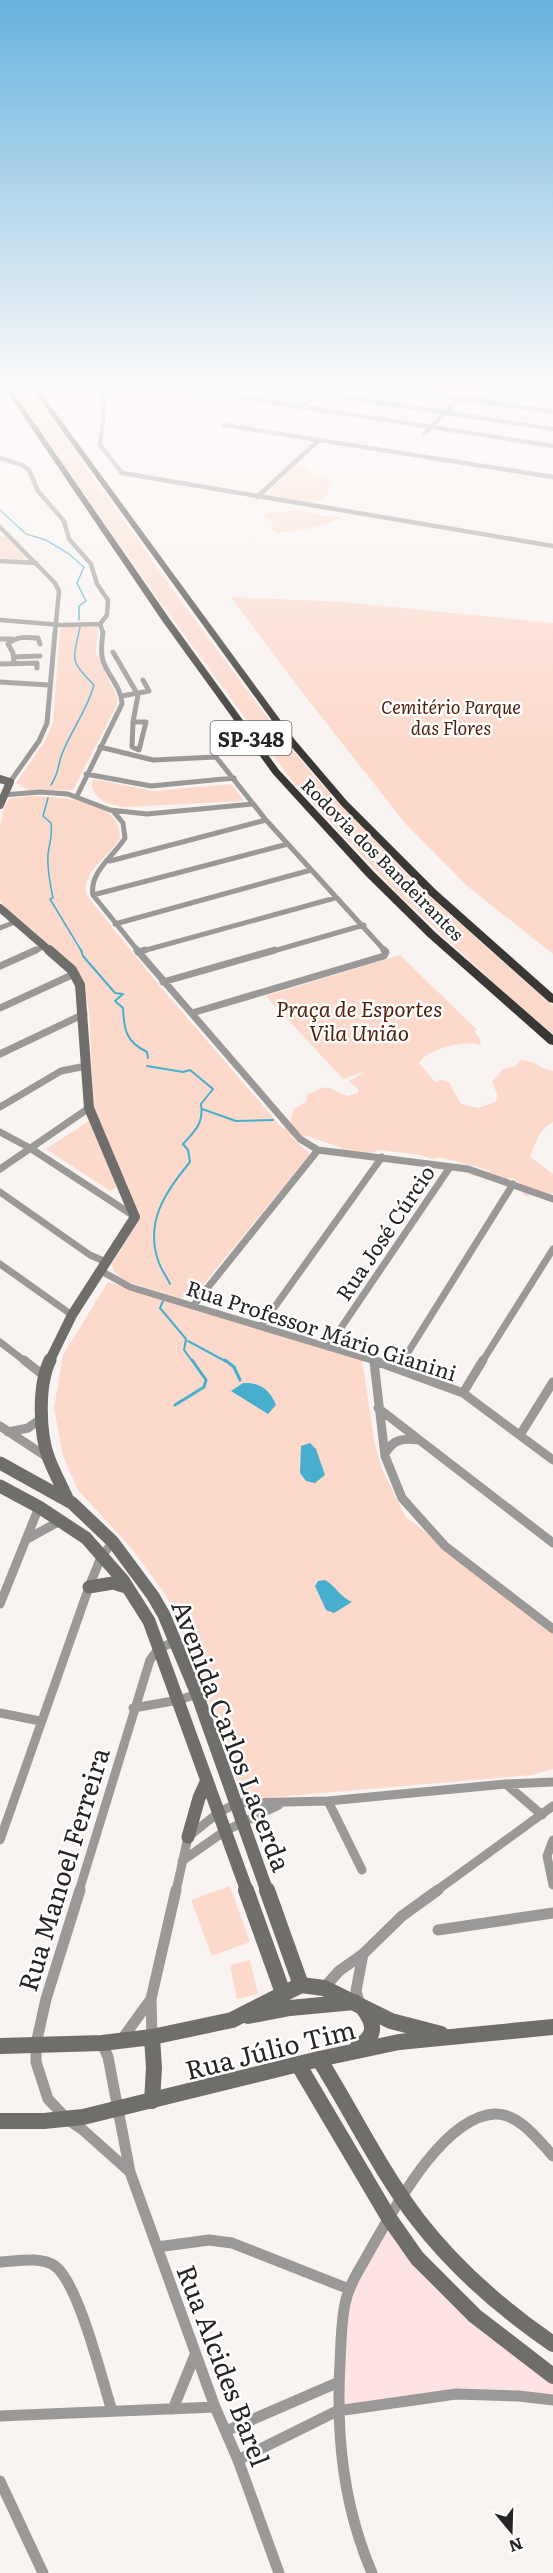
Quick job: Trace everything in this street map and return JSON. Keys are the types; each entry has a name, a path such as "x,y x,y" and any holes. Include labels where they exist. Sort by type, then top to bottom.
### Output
{"highway":[{"name":"Rodovia dos Bandeirantes","path":"88,506 166,620 276,772 370,874 502,999 553,1041"},
{"name":"Rodovia dos Bandeirantes","path":"120,506 292,742 344,803 432,892 553,1000"}],"main road":[{"path":"0,779 10,783 0,805"},
{"path":"0,908 74,974 80,985 84,1014 89,1108 135,1217 72,1315 43,1375 42,1418 48,1457 67,1498"},
{"name":"Avenida Carlos Lacerda","path":"0,1463 67,1498 113,1542 153,1596 196,1694 301,1985"},
{"name":"Avenida Carlos Lacerda","path":"0,1486 39,1507 86,1538 127,1587 149,1622 283,1993"},
{"path":"89,1587 113,1582 127,1587"},
{"path":"188,1837 199,1798 207,1780"},
{"path":"232,2020 301,1985 324,1988 357,2002 392,2021 423,2031 453,2037"},
{"path":"0,2046 120,2041 152,2037 290,2008 357,2002"},
{"path":"357,2002 374,2026 369,2042 326,2057 402,2197 453,2261 488,2294 553,2344"},
{"name":"Rua Júlio Tim","path":"0,2121 67,2119 152,2101 326,2057 399,2042 553,2027"},
{"path":"152,2037 154,2068 152,2101"},
{"path":"298,2064 389,2218 417,2258 475,2316 553,2376"}],"street":[{"path":"51,506 64,521 69,539 91,564 97,584 108,600 109,607 100,624"},
{"path":"312,506 553,546"},
{"path":"0,527 36,563 59,591 47,723 10,783 32,793"},
{"path":"0,535 10,536"},
{"path":"0,561 36,563"},
{"path":"0,620 66,625 100,624"},
{"path":"77,796 86,774 121,709 122,696 100,653 103,631 100,624"},
{"path":"0,639 38,638 40,644"},
{"path":"12,639 8,644 14,659"},
{"path":"113,652 138,695 133,722 132,747 139,750 146,722 133,722"},
{"path":"0,664 14,659 40,656"},
{"path":"14,659 37,663 37,668"},
{"path":"122,696 138,695 149,691 143,680"},
{"path":"0,682 49,685"},
{"path":"100,747 153,760 207,756 220,760 266,820 335,898 385,948 384,956 192,1012"},
{"path":"86,774 151,786 234,778"},
{"path":"3,795 58,793 77,796 113,811 166,812 253,804"},
{"path":"113,811 120,818 126,835 121,847 93,879 91,890 93,895 138,952 300,1139 318,1150 476,1171 553,1199"},
{"path":"108,861 266,820"},
{"path":"93,895 288,844"},
{"path":"121,847 146,851"},
{"path":"115,924 311,870"},
{"path":"138,952 335,898"},
{"path":"0,928 15,922"},
{"path":"164,982 363,925"},
{"path":"0,966 43,947"},
{"path":"0,1008 74,974"},
{"path":"0,1054 84,1014"},
{"path":"0,1107 61,1071 86,1066"},
{"path":"0,1169 89,1108"},
{"path":"0,1132 30,1148 135,1217"},
{"path":"193,1306 318,1150"},
{"path":"261,1326 382,1157"},
{"name":"Rua José Cúrcio","path":"328,1347 450,1167"},
{"path":"398,1368 513,1184"},
{"name":"Rua Professor Mário Gianini","path":"0,1192 90,1255 130,1287 398,1368 464,1394 553,1460"},
{"path":"464,1394 553,1251"},
{"path":"0,1264 72,1315"},
{"path":"0,1342 43,1375"},
{"path":"374,1362 385,1456 402,1498 439,1539 553,1629"},
{"path":"520,1435 553,1382"},
{"path":"378,1408 553,1543"},
{"path":"8,1432 28,1428 42,1418"},
{"path":"0,1426 48,1457"},
{"path":"385,1456 390,1444 397,1440 405,1438 420,1440"},
{"path":"0,1604 39,1507"},
{"path":"27,1539 60,1521"},
{"path":"0,1840 89,1587 101,1557 113,1542"},
{"path":"159,1648 175,1642"},
{"name":"Rua Manoel Ferreira","path":"36,2044 46,1999 133,1708 150,1660 159,1648"},
{"path":"133,1708 179,1700 196,1694"},
{"path":"0,1713 40,1721"},
{"path":"152,2037 151,1999 188,1837 218,1813 237,1803 328,1801 506,1784 553,1782"},
{"path":"506,1784 542,1815"},
{"path":"328,1801 362,1869"},
{"path":"182,1861 225,1831 282,1803"},
{"path":"324,1988 339,1971 363,1954 402,1916 553,1806"},
{"path":"553,1840 548,1845 547,1854 553,1885"},
{"path":"438,1930 553,1913"},
{"path":"357,2002 356,1991 363,1954"},
{"path":"120,2041 137,2021 151,1999"},
{"name":"Rua Alcides Barel","path":"102,2043 108,2057 130,2172 195,2355 238,2460 279,2573"},
{"name":"Rua Alcides Barel","path":"36,2044 36,2062 48,2099 67,2119 83,2130 130,2172"},
{"path":"372,2573 356,2531 343,2474 337,2411 342,2338 349,2289 389,2218 426,2163 453,2134 475,2118 485,2114 504,2115 532,2136 553,2156"},
{"path":"157,2247 209,2240 232,2243 349,2289"},
{"path":"0,2262 42,2262 54,2266 64,2277 79,2312 112,2411"},
{"path":"173,2409 195,2355"},
{"path":"226,2430 339,2382"},
{"path":"238,2460 337,2411 456,2394 519,2396 553,2400"},
{"path":"0,2416 215,2408"},
{"path":"0,2481 43,2573"}],"shaded area":[{"path":"389,2226 553,2380 553,2398 461,2391 340,2408 351,2294"}],"green space":[{"path":"93,506 113,506 282,737 314,776 420,888 553,1006 553,1034 508,996 398,894 292,781 160,602"},
{"path":"299,510 321,516 342,517 318,527 277,533 272,529 273,524 265,515 266,513"},
{"path":"0,536 7,537 31,560 0,558"},
{"name":"Cemitério Parque das Flores","path":"231,597 342,602 553,623 553,954 466,885 405,823 294,682"},
{"path":"95,626 98,628 96,653 117,697 117,704 73,790 31,791 16,783 45,741 53,723 60,629"},
{"path":"93,779 154,791 231,784 244,801 124,807 109,803 97,796 92,787"},
{"name":"Praça de Esportes Vila União","path":"29,796 85,802 99,807 118,825 120,838 87,880 85,888 87,896 158,984 283,1129 290,1122 294,1109 306,1102 307,1095 325,1087 347,1096 358,1093 358,1089 349,1081 366,1071 343,1079 266,996 400,955 477,1030 474,1031 481,1045 448,1046 430,1053 419,1063 435,1082 443,1080 449,1082 461,1104 478,1108 495,1102 498,1096 492,1082 503,1069 516,1066 520,1060 529,1061 553,1071 553,1122 541,1133 530,1157 553,1174 553,1193 527,1196 523,1194 521,1184 513,1178 493,1180 466,1174 492,1171 440,1157 431,1159 421,1155 380,1150 354,1157 333,1155 343,1152 342,1148 307,1136 289,1135 310,1154 194,1296 179,1298 123,1280 113,1270 112,1264 141,1217 94,1107 89,1014 85,984 38,935 8,911 0,900 0,828 3,809 9,799"},
{"path":"89,1121 117,1187 110,1191 46,1149"},
{"path":"108,1282 362,1360 375,1445 382,1469 405,1516 553,1634 553,1769 532,1775 264,1798 247,1793 239,1787 195,1660 166,1595 132,1549 78,1490 63,1456 54,1408 63,1355"},
{"path":"230,1886 250,1942 212,1956 191,1900"},
{"path":"250,1960 258,1994 237,1999 230,1965"}],"water":[{"path":"243,1383 264,1388 271,1395 276,1405 268,1414 231,1391"},
{"path":"310,1443 316,1449 325,1475 315,1483 306,1481 300,1473 301,1446"},
{"path":"325,1580 352,1602 334,1613 326,1610 315,1586 318,1581"}],"waterway":[{"path":"0,510 26,534 46,540 69,554 84,567 77,583 86,601 79,606 79,620"},
{"path":"51,785 56,776 60,758 94,685 80,670 75,659 80,627"},
{"path":"48,798 43,816 51,823 48,861 53,898 50,899 81,951"},
{"path":"81,951 83,956 115,993 123,994 115,1001 123,1008 124,1023 130,1039 147,1052 148,1058"},
{"path":"147,1066 183,1072 190,1070 213,1089 201,1104 202,1111 198,1126 183,1144 188,1150 190,1162 165,1197 156,1221 155,1248 160,1266 170,1284"},
{"path":"202,1109 236,1121 273,1120"},
{"path":"163,1301 160,1308 186,1339 184,1350 193,1362"},
{"path":"188,1341 227,1362"},
{"path":"175,1405 204,1387 206,1380 192,1360"},
{"path":"225,1360 234,1367 240,1380"}]}
